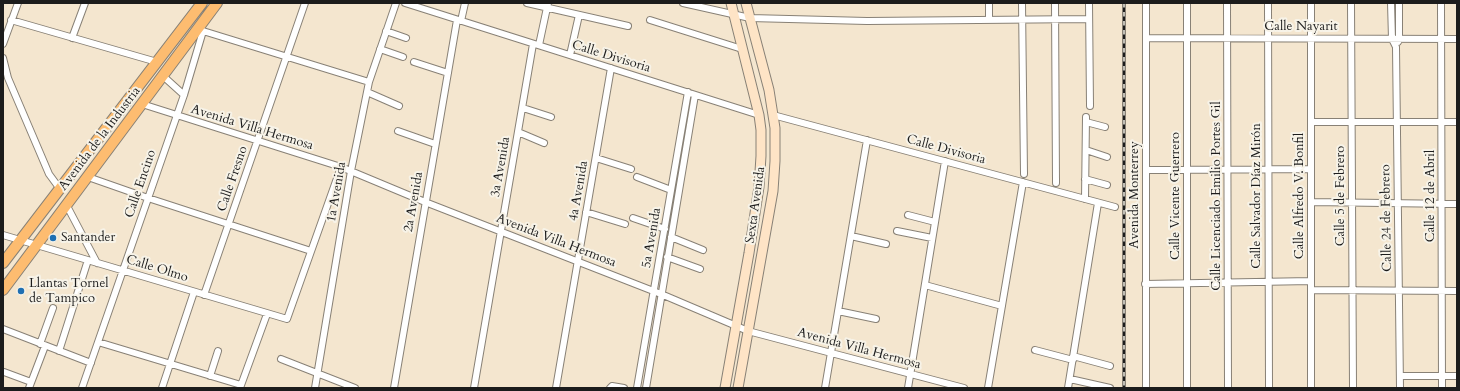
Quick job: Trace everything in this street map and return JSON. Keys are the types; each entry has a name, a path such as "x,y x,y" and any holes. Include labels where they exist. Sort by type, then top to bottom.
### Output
{"main road":[{"name":"Avenida de la Industria","path":"3,263 202,3"},
{"name":"Avenida de la Industria","path":"3,290 163,76 201,29 217,3"},
{"name":"Sexta Avenida","path":"725,388 749,253 759,187 761,156 759,115 731,3"},
{"name":"Sexta Avenida","path":"738,388 774,190 775,158 775,128 773,115 746,3"},
{"path":"140,85 138,94 142,104"}],"street":[{"path":"3,44 18,3"},
{"path":"72,38 84,3"},
{"name":"Calle Fresno","path":"204,295 305,3"},
{"name":"1a Avenida","path":"315,388 352,171 369,82 396,3"},
{"name":"Calle Divisoria","path":"404,3 759,115"},
{"name":"2a Avenida","path":"394,388 448,73 459,20 465,3"},
{"path":"528,3 547,5 579,15 628,26"},
{"path":"683,3 750,18 867,20 1090,19"},
{"path":"989,3 989,20"},
{"path":"1022,3 1024,174"},
{"path":"1055,3 1056,183"},
{"path":"1089,3 1090,106"},
{"name":"Avenida Monterrey","path":"1146,3 1146,388"},
{"name":"Calle Vicente Guerrero","path":"1187,3 1187,388"},
{"name":"Calle Licenciado Emilio Portes Gil","path":"1227,3 1228,388"},
{"name":"Calle Salvador Díaz Mirón","path":"1268,3 1269,388"},
{"name":"Calle Alfredo V. Bonfil","path":"1311,3 1311,388"},
{"name":"Calle 5 de Febrero","path":"1351,3 1353,388"},
{"name":"Calle 24 de Febrero","path":"1391,3 1392,39 1396,47"},
{"name":"Calle 24 de Febrero","path":"1399,3 1399,39 1396,47 1400,388"},
{"name":"Calle 12 de Abril","path":"1441,3 1442,388"},
{"name":"3a Avenida","path":"474,388 518,132 536,44 547,5"},
{"path":"570,55 579,15"},
{"path":"11,20 157,62"},
{"path":"650,20 742,48"},
{"path":"201,29 369,82"},
{"name":"Calle Encino","path":"82,388 184,95 201,29"},
{"path":"386,31 406,38"},
{"name":"Calle Nayarit","path":"1146,38 1457,39"},
{"path":"380,49 403,57"},
{"path":"3,58 5,77 49,174 60,189"},
{"path":"414,62 448,73"},
{"name":"4a Avenida","path":"556,388 611,68"},
{"path":"163,76 184,95"},
{"path":"367,92 399,106"},
{"name":"5a Avenida","path":"637,388 688,92"},
{"name":"5a Avenida","path":"646,388 695,94"},
{"name":"Avenida Villa Hermosa","path":"142,104 352,171 426,202 654,291 748,331 964,388"},
{"path":"523,108 551,117"},
{"name":"Calle Divisoria","path":"773,115 1115,207"},
{"path":"1085,199 1086,119 1105,127"},
{"path":"1311,122 1457,122"},
{"path":"398,131 435,144"},
{"path":"518,132 544,143"},
{"path":"826,388 867,140"},
{"path":"1086,150 1107,157"},
{"path":"596,158 630,170"},
{"path":"908,388 945,161"},
{"path":"676,162 683,164"},
{"path":"88,176 148,198 311,251 341,167"},
{"path":"1146,170 1311,169"},
{"path":"637,177 671,193 677,198"},
{"path":"1086,179 1108,185"},
{"path":"988,388 1023,182"},
{"path":"1311,202 1457,204"},
{"path":"1068,388 1098,203"},
{"path":"67,206 97,263"},
{"path":"586,212 625,224"},
{"path":"908,215 935,222"},
{"path":"633,218 664,229"},
{"path":"897,231 932,238"},
{"name":"Calle Olmo","path":"3,235 287,319 311,251"},
{"path":"851,236 886,244"},
{"path":"671,237 703,250"},
{"path":"667,257 700,269"},
{"path":"59,352 88,260"},
{"path":"1146,284 1311,281"},
{"path":"925,285 1002,306"},
{"path":"1311,290 1457,291"},
{"path":"162,388 194,292"},
{"path":"4,372 30,385 43,345 52,308"},
{"path":"838,311 876,318"},
{"path":"98,342 240,386 267,314"},
{"path":"3,329 59,352 91,363"},
{"path":"1035,350 1110,366"},
{"path":"210,376 218,351"},
{"path":"281,359 355,388"},
{"path":"1400,376 1457,376"},
{"path":"1070,379 1110,388"},
{"path":"610,388 612,386 624,388"}],"railway":[{"path":"1124,3 1124,388"}],"place":[{"name":"Santander","path":"53,238"},
{"name":"Llantas Tornel de Tampico","path":"21,291"}]}
